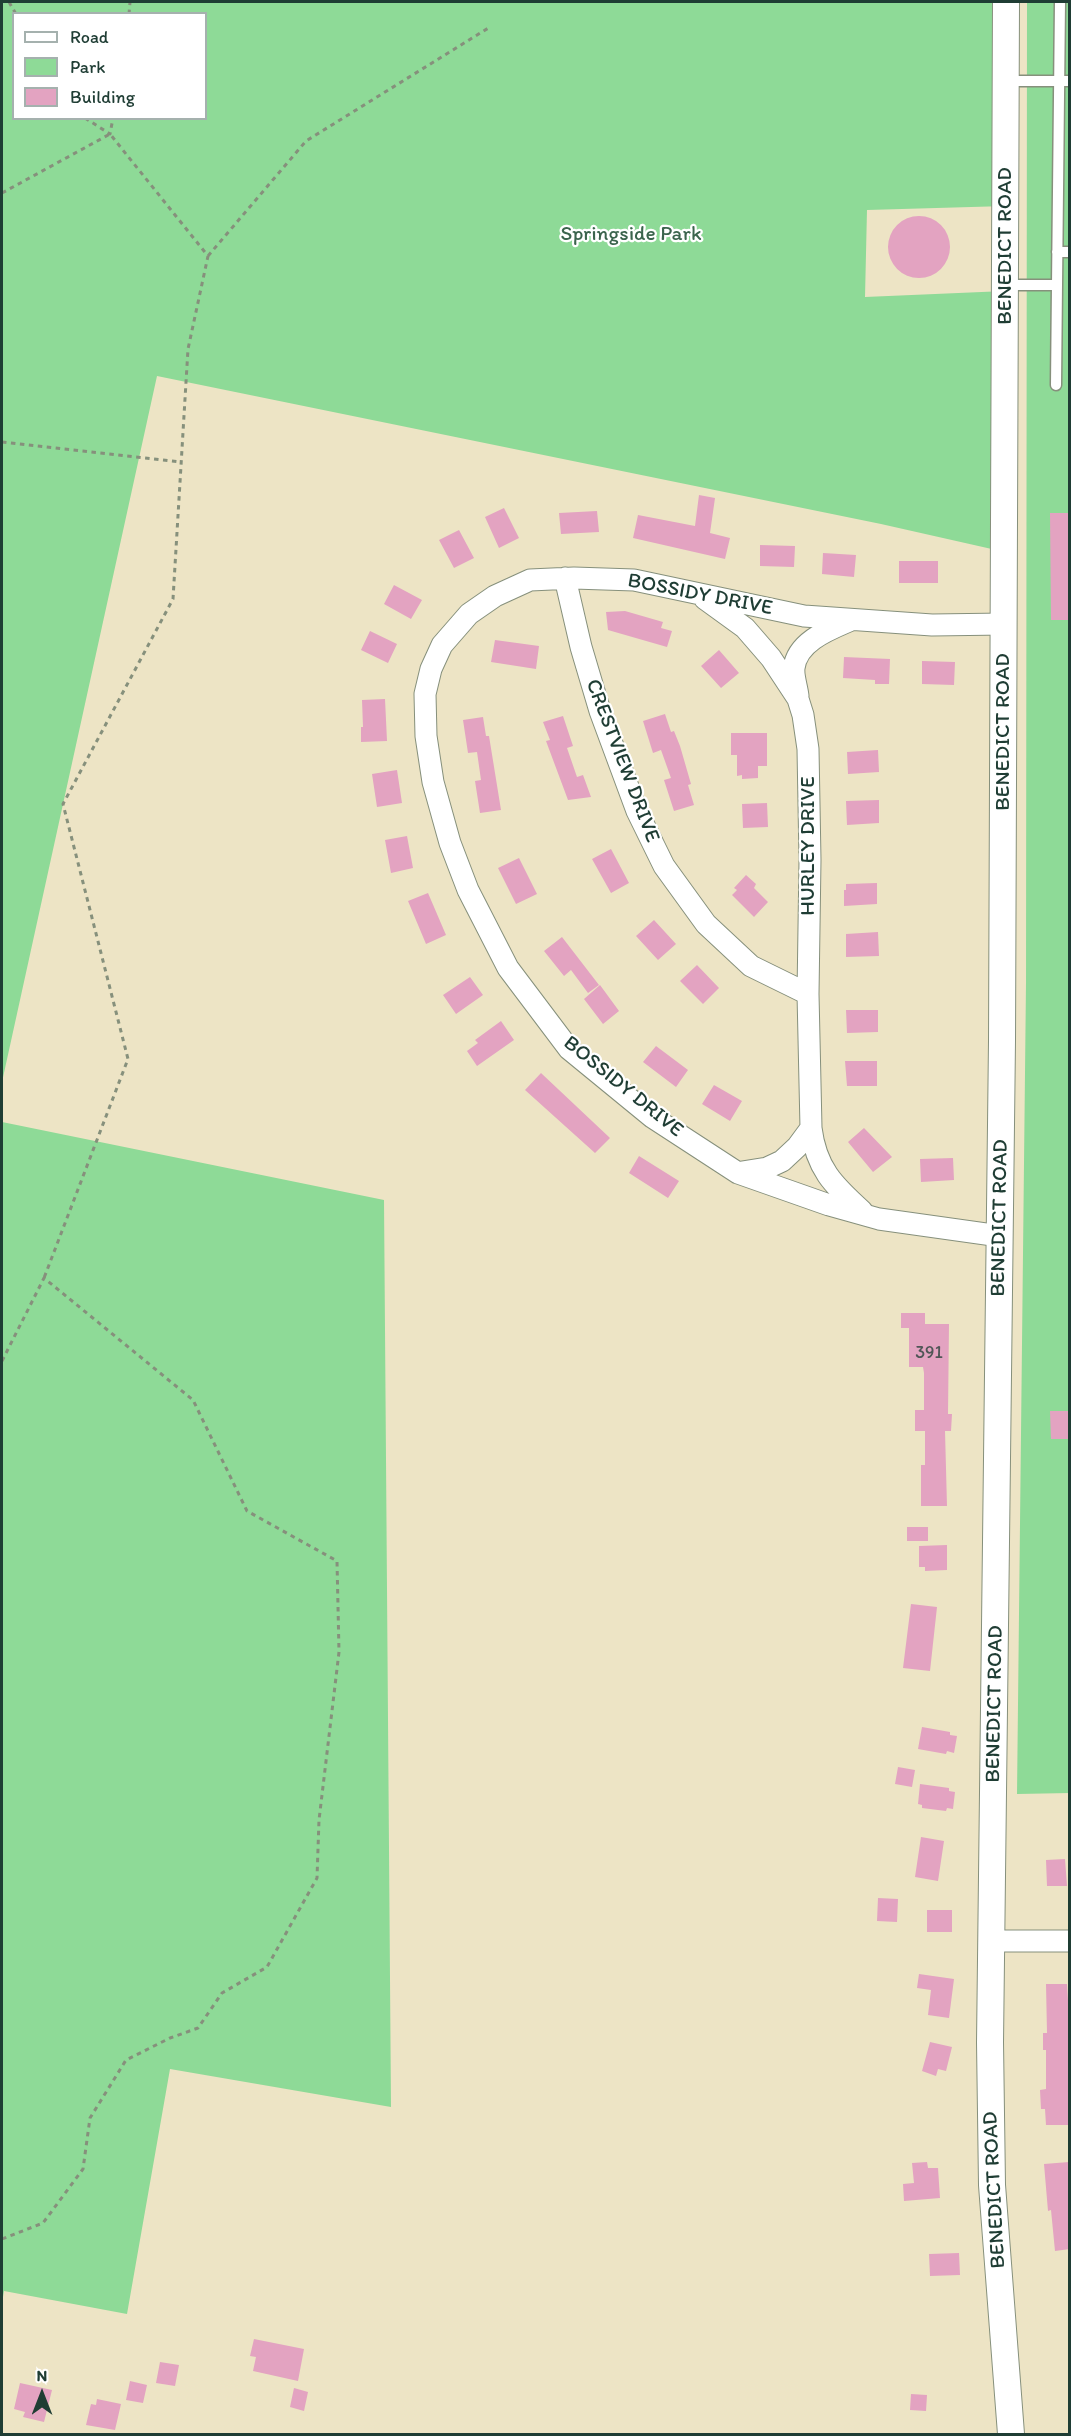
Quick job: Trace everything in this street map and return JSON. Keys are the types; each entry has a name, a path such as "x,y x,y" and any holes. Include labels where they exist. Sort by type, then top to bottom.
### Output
{"street":[{"name":"BENEDICT ROAD","path":"1006,2 1005,624 991,1941 992,2185 1011,2434"},
{"name":"BOSSIDY DRIVE","path":"1000,1236 945,1230 867,1215 820,1202 738,1173 652,1117 569,1049 508,968 468,890 447,833 433,782 426,736 425,694 431,669 442,645 469,614 495,596 530,580 565,578 634,580 804,616 932,625 1005,624"},
{"name":"CRESTVIEW DRIVE","path":"565,578 580,647 600,711 637,811 664,866 706,924 751,966 808,994"},
{"name":"HURLEY DRIVE","path":"696,592 745,628 771,658 798,699"},
{"name":"HURLEY DRIVE","path":"808,994 810,860 808,749 794,668 799,652 821,633 851,620"},
{"path":"808,994 811,1128 818,1157 834,1186 867,1215"},
{"path":"738,1173 767,1168 782,1161 797,1147 811,1128"},
{"path":"991,1941 1070,1941"}],"lane":[{"path":"1056,385 1057,252 1064,81 1059,2"},
{"path":"1006,81 1064,81"},
{"path":"1057,252 1070,252"},
{"path":"1006,285 1057,285"}],"path":[{"path":"2,1362 44,1278 128,1059 63,804 173,599 188,349 208,256 306,141 490,27"},
{"path":"89,120 110,134 208,256"},
{"path":"110,134 112,120"},
{"path":"2,193 110,134"},
{"path":"2,442 181,462"},
{"path":"2,2239 44,2223 83,2169 90,2118 126,2060 170,2038 198,2028 222,1993 267,1968 317,1878 320,1820 339,1652 337,1561 247,1511 193,1400 44,1278"}],"green space":[{"name":"Springside Park","path":"2,2 1006,2 1006,206 867,210 865,297 1005,291 1005,552 881,524 157,376 2,1082"},
{"path":"1027,2 1069,2 1070,1793 1017,1794 1026,983"},
{"path":"2,1122 384,1200 391,2107 170,2069 127,2314 4,2291 2,2303"}],"building":[{"path":"919,216 936,221 941,225 945,230 950,247 945,264 941,269 936,273 919,278 902,273 897,269 893,264 888,247 893,230 897,225 902,221"},
{"path":"699,495 715,498 710,533 730,538 725,559 633,538 638,515 695,526"},
{"path":"504,508 519,538 499,548 485,517"},
{"path":"597,511 599,532 561,534 559,513"},
{"path":"1050,513 1070,513 1070,620 1051,620"},
{"path":"459,530 474,558 454,568 439,540"},
{"path":"760,545 795,546 794,567 760,566"},
{"path":"823,553 856,555 854,577 822,574"},
{"path":"899,561 938,561 938,583 899,583"},
{"path":"394,585 422,600 411,619 384,604"},
{"path":"625,611 663,622 661,628 672,631 667,647 608,630 606,612"},
{"path":"370,631 397,644 388,663 361,650"},
{"path":"495,640 539,646 536,669 491,662"},
{"path":"719,650 739,673 721,688 701,666"},
{"path":"844,657 890,659 889,684 875,684 875,680 843,678"},
{"path":"922,661 955,662 954,685 922,684"},
{"path":"385,699 387,741 361,742 362,700"},
{"path":"665,714 671,732 674,731 680,746 691,784 688,785 694,805 674,811 664,780 671,778 661,750 653,753 643,721"},
{"path":"563,716 573,746 567,748 577,777 583,775 591,797 568,800 546,741 550,740 543,722"},
{"path":"483,717 486,736 489,736 501,810 480,813 475,781 481,780 477,752 468,753 463,720"},
{"path":"731,733 767,733 767,766 758,766 758,778 742,779 742,775 737,776 737,755 731,755"},
{"path":"878,750 879,772 848,774 847,752"},
{"path":"397,770 402,803 377,807 372,774"},
{"path":"879,800 879,823 847,825 846,801"},
{"path":"767,803 768,827 743,828 742,804"},
{"path":"407,836 413,868 391,873 385,840"},
{"path":"611,849 629,883 611,893 592,859"},
{"path":"519,858 537,894 516,904 498,868"},
{"path":"746,875 756,884 754,888 768,902 754,917 732,895 737,890 734,888"},
{"path":"877,883 877,904 844,906 846,884"},
{"path":"428,893 446,935 426,944 408,901"},
{"path":"654,920 676,944 658,960 636,936"},
{"path":"878,932 879,956 846,957 846,934"},
{"path":"562,937 599,985 588,993 571,970 564,976 544,951"},
{"path":"697,965 719,988 703,1004 680,981"},
{"path":"470,977 483,995 456,1014 443,995"},
{"path":"600,985 619,1011 603,1024 584,999"},
{"path":"846,1010 878,1010 878,1032 847,1033"},
{"path":"501,1021 514,1040 477,1066 467,1051 478,1043 475,1040"},
{"path":"656,1046 688,1070 676,1087 643,1062"},
{"path":"845,1061 877,1061 877,1086 847,1086"},
{"path":"541,1073 610,1138 595,1153 525,1090"},
{"path":"714,1085 742,1101 730,1121 702,1104"},
{"path":"864,1128 892,1157 873,1172 848,1142"},
{"path":"639,1156 679,1181 668,1198 629,1173"},
{"path":"953,1158 954,1180 921,1182 920,1159"},
{"path":"901,1313 925,1313 925,1324 949,1324 948,1414 952,1414 951,1431 945,1431 947,1506 921,1506 921,1465 925,1465 925,1431 915,1431 915,1410 924,1410 924,1373 923,1367 909,1367 909,1328 901,1328"},
{"path":"1050,1411 1070,1411 1070,1439 1051,1439"},
{"path":"907,1527 928,1527 928,1541 907,1541"},
{"path":"947,1545 947,1570 925,1571 925,1567 919,1567 919,1546"},
{"path":"911,1604 937,1607 930,1671 903,1668"},
{"path":"922,1727 950,1732 950,1735 957,1736 954,1753 947,1751 946,1754 918,1749"},
{"path":"898,1767 915,1770 912,1787 895,1784"},
{"path":"920,1784 949,1788 949,1791 955,1792 953,1809 947,1808 946,1811 922,1808 922,1805 918,1804"},
{"path":"921,1837 944,1841 938,1881 915,1877"},
{"path":"1065,1859 1067,1886 1047,1886 1046,1860"},
{"path":"878,1898 898,1899 897,1922 877,1921"},
{"path":"927,1910 952,1910 952,1932 927,1932"},
{"path":"919,1974 954,1979 949,2018 928,2015 931,1990 917,1988"},
{"path":"1046,1984 1067,1984 1070,2034 1068,2125 1046,2125 1045,2109 1041,2109 1040,2090 1046,2089 1046,2050 1043,2050 1043,2033 1047,2033"},
{"path":"930,2042 952,2047 946,2071 938,2069 936,2076 922,2071"},
{"path":"927,2162 928,2168 938,2168 940,2198 904,2201 903,2184 914,2183 912,2163"},
{"path":"1069,2162 1070,2249 1055,2251 1051,2210 1048,2211 1044,2164"},
{"path":"959,2253 960,2275 930,2276 929,2254"},
{"path":"254,2339 304,2349 298,2381 253,2371 256,2357 250,2356"},
{"path":"160,2362 179,2365 175,2386 156,2383"},
{"path":"130,2381 147,2385 143,2403 126,2400"},
{"path":"20,2383 52,2390 44,2422 23,2417 25,2412 14,2409"},
{"path":"294,2388 308,2392 304,2411 290,2407"},
{"path":"911,2394 927,2395 926,2411 910,2410"},
{"path":"97,2399 121,2404 115,2430 86,2425 91,2404 96,2405"}]}
